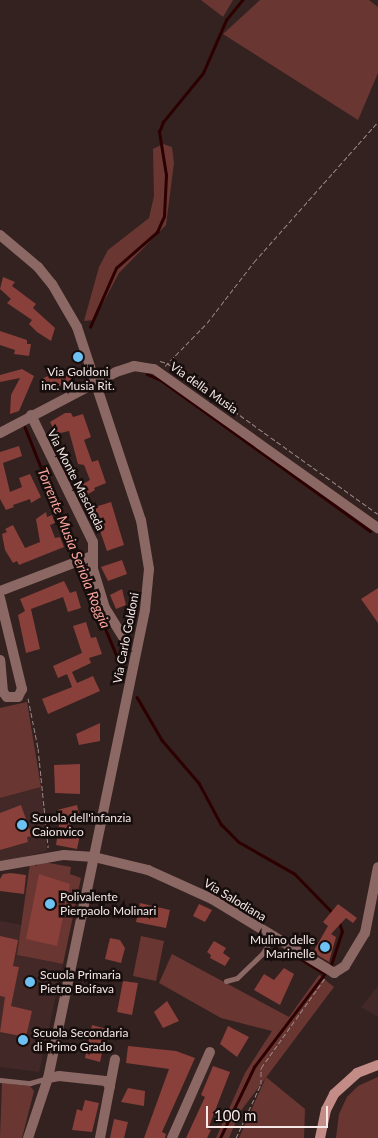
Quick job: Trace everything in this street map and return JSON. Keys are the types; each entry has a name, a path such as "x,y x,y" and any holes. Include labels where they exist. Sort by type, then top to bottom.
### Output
{"main road":[{"path":"320,1138 326,1110 334,1094 357,1073 378,1065"}],"street":[{"name":"Via Carlo Goldoni","path":"0,235 52,284 77,327 141,520 149,569 145,610 48,1078 28,1138"},
{"name":"Via della Musia","path":"0,433 95,381 134,366 160,372 378,528"},
{"name":"Via Monte Mascheda","path":"30,415 93,542 92,556 105,608 124,638"},
{"path":"0,591 92,556"},
{"path":"0,605 22,689 18,697 13,698 3,692 0,660"},
{"name":"Via Salodiana","path":"0,866 49,855 94,857 165,876 212,899 329,973"},
{"path":"329,973 345,966 365,933 378,867"},
{"path":"172,1138 210,1052"},
{"path":"100,1138 115,1060"},
{"path":"48,1078 59,1076 106,1081 110,1087"}],"lane":[{"path":"226,981 237,978 262,954 273,937"},
{"path":"0,1080 30,1083 48,1078"}],"path":[{"path":"160,372 207,323 254,262 378,122"},
{"path":"22,689 30,702 49,855"},
{"path":"236,1138 261,1084 261,1068 329,973"}],"shaded area":[{"path":"201,0 233,0 223,17"},
{"path":"260,0 369,0 378,7 378,73 358,120 223,34"},
{"path":"163,144 172,147 174,163 166,225 119,273 94,320 84,321 99,267 108,250 149,218 154,196 153,149"},
{"path":"27,702 41,787 0,798 0,708"},
{"name":"Scuola dell'infanzia Caionvico","path":"41,787 47,851 0,863 0,798"},
{"name":"Polivalente Pierpaolo Molinari","path":"38,861 71,867 70,874 81,878 63,964 17,955 30,863 37,866"},
{"path":"0,921 22,925 17,955 63,964 39,1072 0,1067"},
{"path":"141,936 164,941 156,981 133,976"},
{"path":"172,954 289,1017 319,975 334,987 240,1112 229,1138 216,1138 245,1073 272,1031 221,1018 159,983"},
{"path":"378,986 378,1017 361,1007"},
{"path":"266,1077 305,1109 304,1138 239,1138"},
{"path":"378,1077 378,1138 336,1138 339,1114 347,1097 358,1086"},
{"path":"2,1083 30,1086 34,1091 22,1138 0,1138"}],"building":[{"path":"3,277 15,282 12,286 36,304 33,308 55,328 51,341 29,324 32,320 7,303 11,299 0,289"},
{"path":"0,331 27,340 27,344 31,344 29,356 14,354 15,350 0,345"},
{"path":"22,369 34,376 19,411 10,414 11,395 20,378 0,382 0,375"},
{"path":"68,369 72,380 48,391 43,378"},
{"path":"65,413 71,413 73,417 83,414 91,437 84,440 92,462 98,460 106,483 94,488 95,490 83,497 81,485 90,480 84,465 78,464 69,431 56,434 50,422"},
{"path":"19,446 22,456 3,463 10,492 22,487 19,478 30,474 41,497 31,503 30,499 13,505 14,507 6,510 0,499 0,452"},
{"path":"111,502 124,545 107,551 92,508"},
{"path":"46,512 47,517 52,515 55,523 50,525 55,538 60,537 64,547 19,565 17,561 13,563 5,550 2,534 7,532 5,529 13,525 25,548 40,542 36,519"},
{"path":"122,560 127,574 108,581 101,567"},
{"path":"64,581 70,593 76,591 81,608 68,612 63,597 31,609 40,649 26,653 18,615 25,611 20,599"},
{"path":"378,588 378,623 361,599"},
{"path":"122,589 126,605 116,609 110,595"},
{"path":"86,622 91,638 96,637 102,654 89,658 91,663 72,672 77,683 93,676 100,691 48,714 42,699 72,687 67,674 58,678 53,666 82,653 73,626"},
{"path":"100,723 100,741 79,745 76,734"},
{"path":"80,764 80,794 55,793 54,765"},
{"path":"21,805 32,836 27,837 28,842 0,850 0,813"},
{"path":"77,805 79,813 72,815 70,828 81,830 77,849 56,845 60,818 57,810"},
{"path":"3,874 26,875 24,894 0,891 0,879"},
{"path":"39,874 70,884 57,946 26,939"},
{"path":"140,903 170,910 166,928 136,922"},
{"path":"199,904 212,910 205,922 193,916"},
{"path":"338,904 357,918 353,923 346,918 331,934 336,937 329,962 313,952 328,926 323,922"},
{"path":"0,936 18,940 13,966 19,967 11,1006 32,1011 26,1037 0,1032 5,997 0,996"},
{"path":"110,938 120,940 125,948 121,963 105,959"},
{"path":"214,941 226,948 223,953 230,958 225,966 210,958 211,955 207,952"},
{"path":"284,968 294,974 280,1005 254,990 264,974 274,980"},
{"path":"123,981 138,983 132,1015 117,1012"},
{"path":"167,1001 179,1021 163,1028 154,1012"},
{"path":"92,1025 107,1029 100,1062 85,1058"},
{"path":"228,1026 249,1037 237,1057 220,1044"},
{"path":"128,1046 176,1051 195,1058 162,1132 166,1134 165,1138 144,1138 169,1069 126,1063"},
{"path":"213,1066 230,1072 208,1129 211,1130 207,1138 186,1138 205,1097 201,1095"},
{"path":"128,1088 145,1091 144,1106 121,1102"},
{"path":"85,1100 99,1103 92,1132 72,1130 77,1109 82,1111"},
{"path":"114,1119 128,1122 124,1138 110,1138"}],"waterway":[{"name":"Torrente Musia Seriola Roggia","path":"90,327 116,268 157,232 164,216 166,175 159,132 163,122 203,73 226,20 242,0"},
{"path":"147,374 161,380 370,531"},
{"name":"Torrente Musia Seriola Roggia","path":"25,427 77,558"},
{"name":"Torrente Musia Seriola Roggia","path":"78,563 122,668"},
{"name":"Torrente Musia Seriola Roggia","path":"137,697 162,740 199,783 221,824 239,842 295,874 333,913"},
{"name":"Torrente Musia Seriola Roggia","path":"331,965 342,932 339,922"},
{"path":"290,952 325,974"},
{"name":"Torrente Musia Seriola Roggia","path":"220,1138 254,1067 323,976"}],"place":[{"name":"Via Goldoni inc. Musia Rit.","path":"78,357"},
{"name":"Scuola dell'infanzia Caionvico","path":"22,825"},
{"name":"Polivalente Pierpaolo Molinari","path":"50,904"},
{"name":"Mulino delle Marinelle","path":"325,947"},
{"name":"Scuola Primaria Pietro Boifava","path":"30,982"},
{"name":"Scuola Secondaria di Primo Grado","path":"23,1040"}]}
